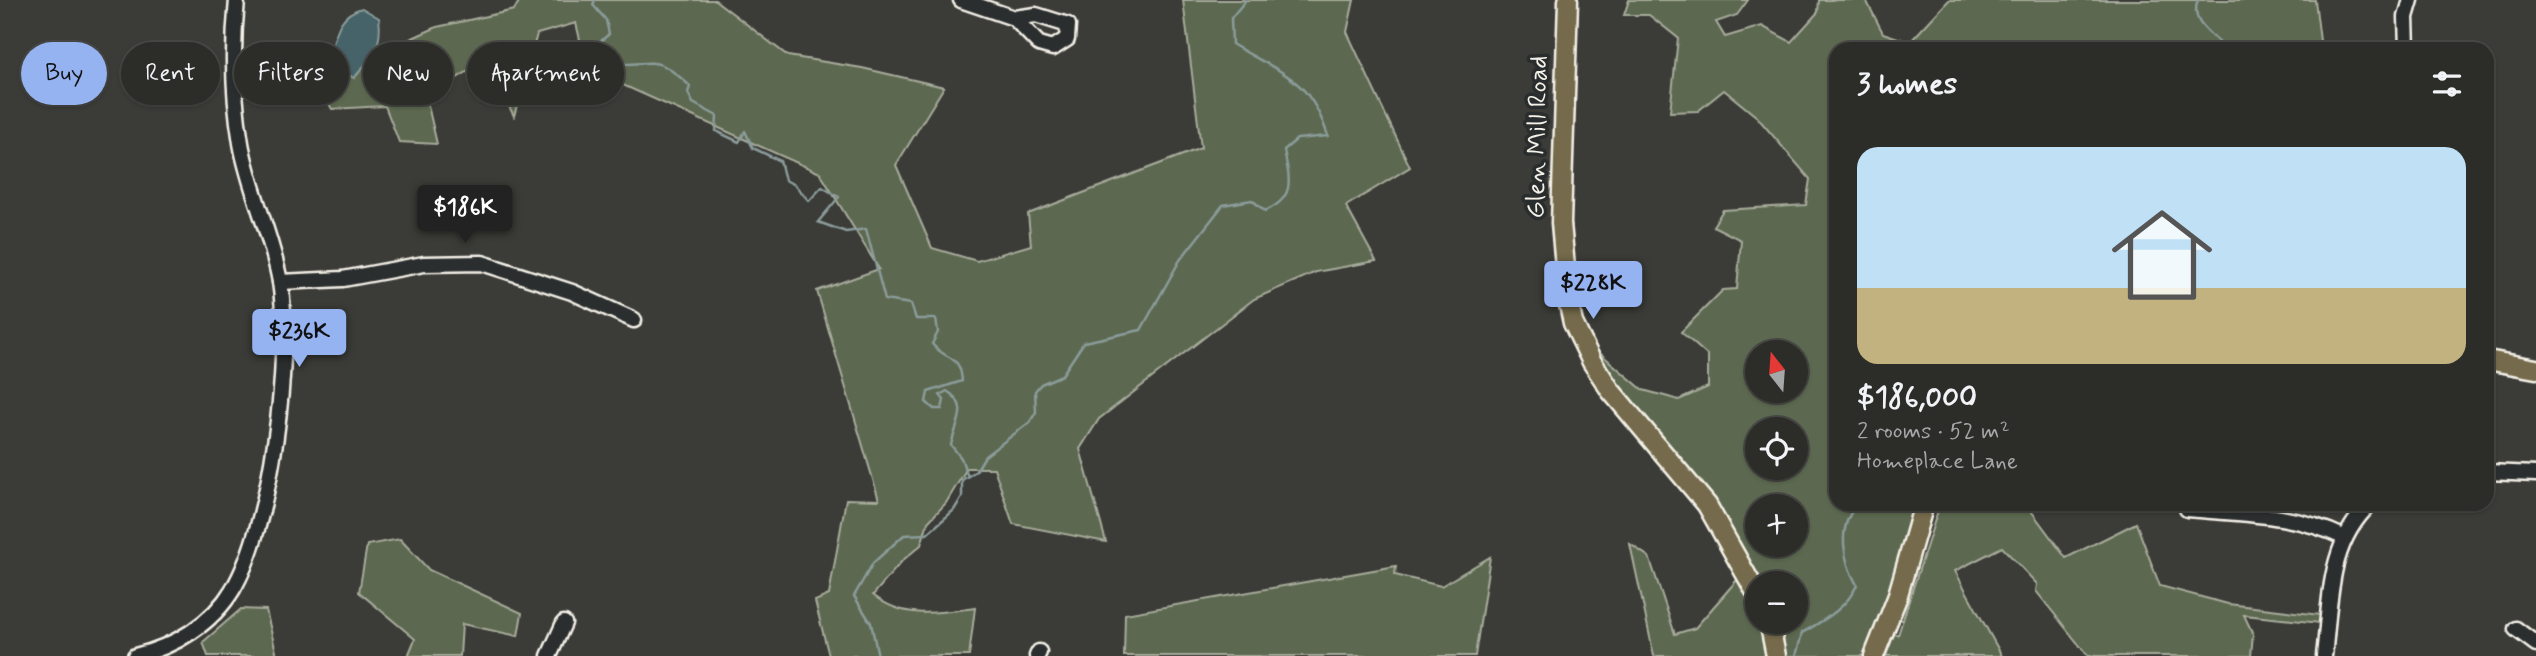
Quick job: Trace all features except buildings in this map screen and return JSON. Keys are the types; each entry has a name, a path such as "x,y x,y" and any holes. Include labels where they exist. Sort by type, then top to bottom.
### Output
{"main road":[{"name":"Glen Mill Road","path":"1568,0 1561,223 1568,300 1573,323 1592,362 1611,391 1707,505 1745,573"},
{"path":"2494,361 2536,369"},
{"path":"1874,656 1896,598 1922,511"},
{"path":"1772,634 1776,656"}],"street":[{"path":"135,656 186,638 232,591 243,570 274,453 282,368 280,282 241,144 232,50 237,0"},
{"path":"961,0 1014,18"},
{"path":"2407,42 2406,17 2411,0"},
{"path":"280,282 343,279 424,264 482,263 572,292 634,320"},
{"path":"2494,472 2536,474"},
{"path":"2208,511 2290,519 2316,524 2343,537"},
{"path":"2324,656 2334,571 2343,537 2364,511"},
{"path":"549,656 564,623"},
{"path":"2516,629 2536,644"}],"green space":[{"path":"520,0 715,0 788,56 862,68 944,87 896,165 932,248 977,261 1031,245 1028,214 1201,148 1183,0 1354,0 1347,32 1410,167 1346,206 1376,261 1316,272 1254,299 1099,419 1080,449 1106,542 1013,524 994,468 967,468 946,503 928,522 921,545 902,561 873,595 897,608 922,613 975,608 969,656 829,656 815,601 829,595 846,499 879,500 817,291 879,269 820,173 624,86 624,42 581,42 576,23 537,34 535,42 467,42 467,72 453,81 453,42 403,42 437,27 514,10"},
{"path":"1629,0 1748,0 1737,15 1716,22 1725,37 1762,26 1791,42 1818,12 1819,0 1866,0 1883,33 1910,42 1829,42 1829,511 1922,511 1874,656 1654,656 1630,544 1649,557 1675,634 1695,628 1744,572 1682,460 1624,397 1594,348 1643,390 1679,400 1708,387 1708,356 1681,332 1723,290 1737,289 1741,240 1713,226 1723,210 1806,205 1810,179 1757,117 1724,90 1698,111 1670,112 1678,38 1649,15 1624,15"},
{"path":"1949,0 2315,0 2320,42 1910,42"},
{"path":"363,68 363,105 428,105 437,144 399,142 385,106 332,109 330,105 349,105 349,75 354,78"},
{"path":"508,105 517,105 514,116"},
{"path":"1938,511 2031,511 2066,558 2136,523 2160,586 2228,604 2321,615 2320,623 2244,615 2253,634 2251,656 2088,656 2036,591 2037,584 2002,547 1955,571 2002,656 1886,656 1894,634 1898,635"},
{"path":"400,539 429,570 522,613 518,636 462,624 460,656 408,656 415,639 359,592 367,545"},
{"path":"1490,557 1475,656 1124,656 1125,614 1396,566 1395,575 1441,586"},
{"path":"241,609 266,610 277,656 208,656 203,642"}],"water":[{"path":"362,8 379,18 380,28 378,42 363,42 363,67 354,78 349,75 349,42 333,42 339,26 354,11"}],"waterway":[{"path":"595,0 593,5 606,20 609,34 601,41 602,53 614,64 655,63 669,69 690,86 688,93 693,103 717,116 716,131 739,142 745,131 753,148 780,161 785,180 795,185 809,201 822,187 839,197 818,222 846,232 866,229 885,300 911,304 916,319 936,319 938,332 932,344 959,366 962,381 928,392 926,402 934,409 942,409 944,400 940,395 947,391 958,403 960,415 951,445 961,458 968,477"},
{"path":"878,656 871,623 854,596 873,563 904,535 927,534 954,510 962,497 962,480 976,471 985,456 1030,422 1036,412 1035,391 1041,384 1062,375 1084,342 1141,330 1180,260 1223,205 1252,200 1265,211 1275,206 1282,200 1288,186 1284,150 1297,139 1328,136 1320,116 1302,88 1279,70 1232,44 1231,18 1246,0"},
{"path":"2198,0 2196,8 2199,22 2219,42"},
{"path":"1796,656 1802,633 1841,607 1857,585 1848,565 1844,544 1844,533 1853,511"}]}
